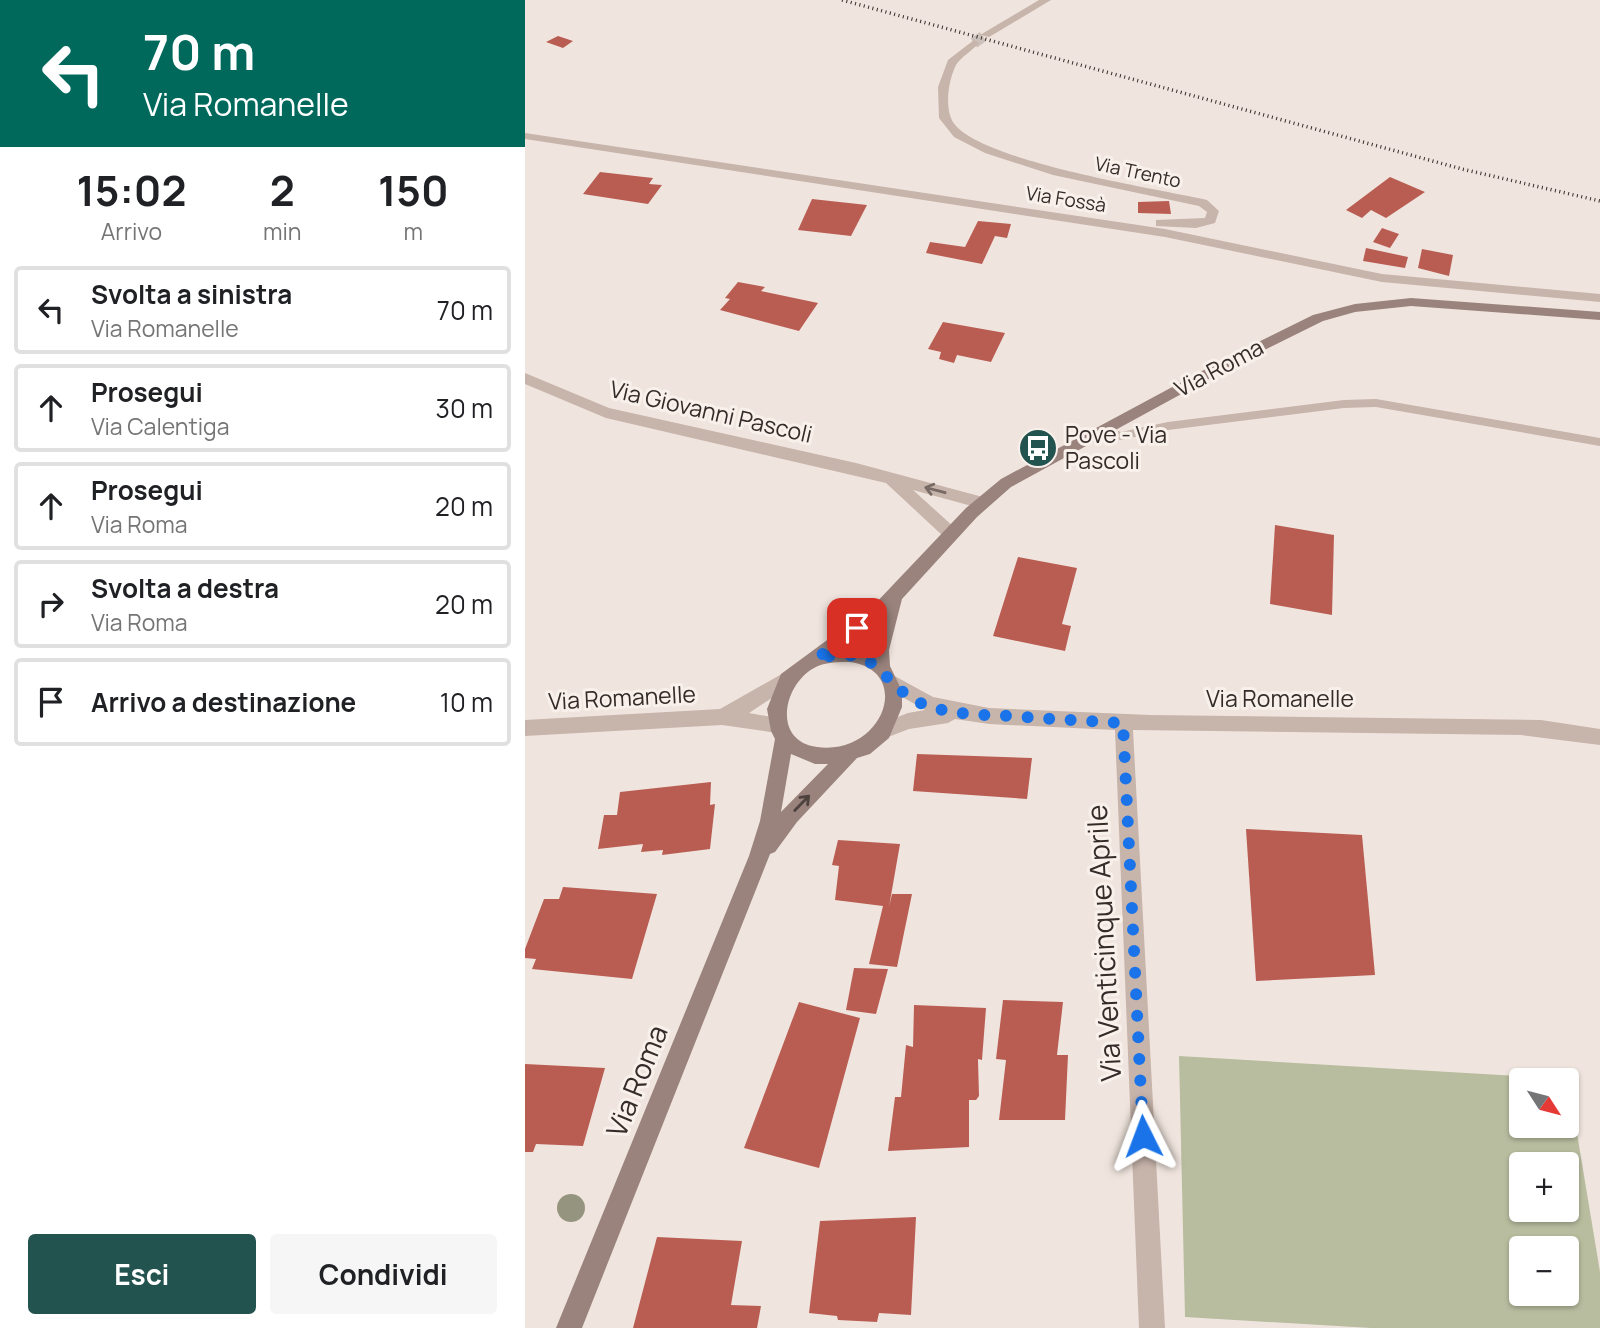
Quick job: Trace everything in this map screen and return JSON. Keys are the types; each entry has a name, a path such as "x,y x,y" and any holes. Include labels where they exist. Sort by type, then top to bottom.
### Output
{"main road":[{"name":"Via Roma","path":"569,1328 759,856 770,821 780,732 775,709 787,679 875,615 900,591 979,502 1006,483 1282,334 1318,318 1355,308 1411,302 1600,316"},
{"name":"Via Roma","path":"759,856 790,816 851,754 869,744 883,731 892,715 894,698 879,647 884,623 900,591"},
{"name":"Via Roma","path":"816,659 834,654 852,654 869,659 887,676"},
{"path":"780,732 797,750 813,756 832,758 851,754"}],"street":[{"path":"985,35 1046,0"},
{"name":"Via Trento","path":"974,43 953,62 943,86 945,118 958,135 989,151 1035,165 1131,190 1203,203 1213,211 1211,220 1167,225 1044,208 1011,210"},
{"name":"Via Fossà","path":"525,136 1165,233 1382,278 1600,298"},
{"name":"Via Giovanni Pascoli","path":"525,378 606,413 856,469 979,502"},
{"name":"Via Giovanni Pascoli","path":"890,479 950,532"},
{"path":"887,676 909,696 930,706 958,713"},
{"name":"Via Romanelle","path":"722,717 745,706 787,679"},
{"path":"883,731 908,721 958,713"},
{"name":"Via Romanelle","path":"958,713 1123,723 1439,725 1569,729 1600,737"},
{"name":"Via Romanelle","path":"525,728 722,717 780,732"},
{"name":"Via Venticinque Aprile","path":"1123,723 1153,1328"}],"lane":[{"path":"1105,430 1120,436 1168,426 1290,410 1344,404 1376,404 1600,442"}],"green space":[{"path":"1179,1056 1509,1076 1509,1138 1578,1138 1600,1272 1600,1328 1371,1328 1185,1317"}],"building":[{"path":"558,36 573,41 563,48 546,42"},
{"path":"600,172 653,178 649,184 662,185 648,204 583,194"},
{"path":"1390,177 1425,192 1386,218 1371,210 1362,218 1346,210"},
{"path":"812,199 867,205 851,236 798,230"},
{"path":"1169,201 1171,214 1138,213 1138,202"},
{"path":"978,221 1011,224 1007,238 995,236 982,264 926,253 930,242 965,247"},
{"path":"1382,228 1399,234 1390,248 1373,242"},
{"path":"1366,248 1408,257 1405,268 1363,261"},
{"path":"1422,249 1453,255 1449,276 1418,268"},
{"path":"738,282 765,287 761,291 818,303 799,331 720,310 730,299 725,298"},
{"path":"943,322 1005,333 991,362 957,355 954,363 939,359 941,352 928,349"},
{"path":"1275,525 1334,535 1332,615 1270,604"},
{"path":"1018,557 1077,568 1062,624 1071,626 1065,651 993,636"},
{"path":"917,754 1032,758 1027,799 913,791"},
{"path":"711,782 710,805 715,804 710,849 662,855 663,850 641,852 643,844 598,849 604,815 617,815 620,792"},
{"path":"1246,829 1362,835 1375,975 1256,981"},
{"path":"838,840 900,844 889,907 892,894 912,894 897,967 869,964 883,906 835,900 839,866 832,865"},
{"path":"563,887 657,894 632,979 532,969 536,959 525,958 525,949 544,899 559,899"},
{"path":"854,968 888,969 876,1014 846,1010"},
{"path":"1003,1000 1063,1002 1057,1055 1068,1055 1065,1120 999,1120 1006,1060 996,1059"},
{"path":"799,1002 860,1018 819,1168 744,1148"},
{"path":"914,1005 986,1008 982,1060 978,1059 979,1096 976,1100 969,1100 969,1147 888,1151 895,1097 901,1097 906,1045 913,1047"},
{"path":"525,1064 605,1068 583,1146 536,1144 533,1152 525,1152"},
{"path":"916,1217 911,1315 879,1313 877,1322 838,1320 837,1316 809,1313 820,1221"},
{"path":"657,1237 742,1241 731,1305 761,1306 757,1328 633,1328"}],"tunnel":[{"path":"974,43 985,35"}],"railway":[{"path":"842,0 1462,169 1600,201"}],"place":[{"name":"Pove - Via Pascoli","path":"1038,448"}],"route":[{"path":"857,628 816,659 834,654 852,654 869,659 909,696 930,706 958,713 1123,723 1143,1136"}]}
